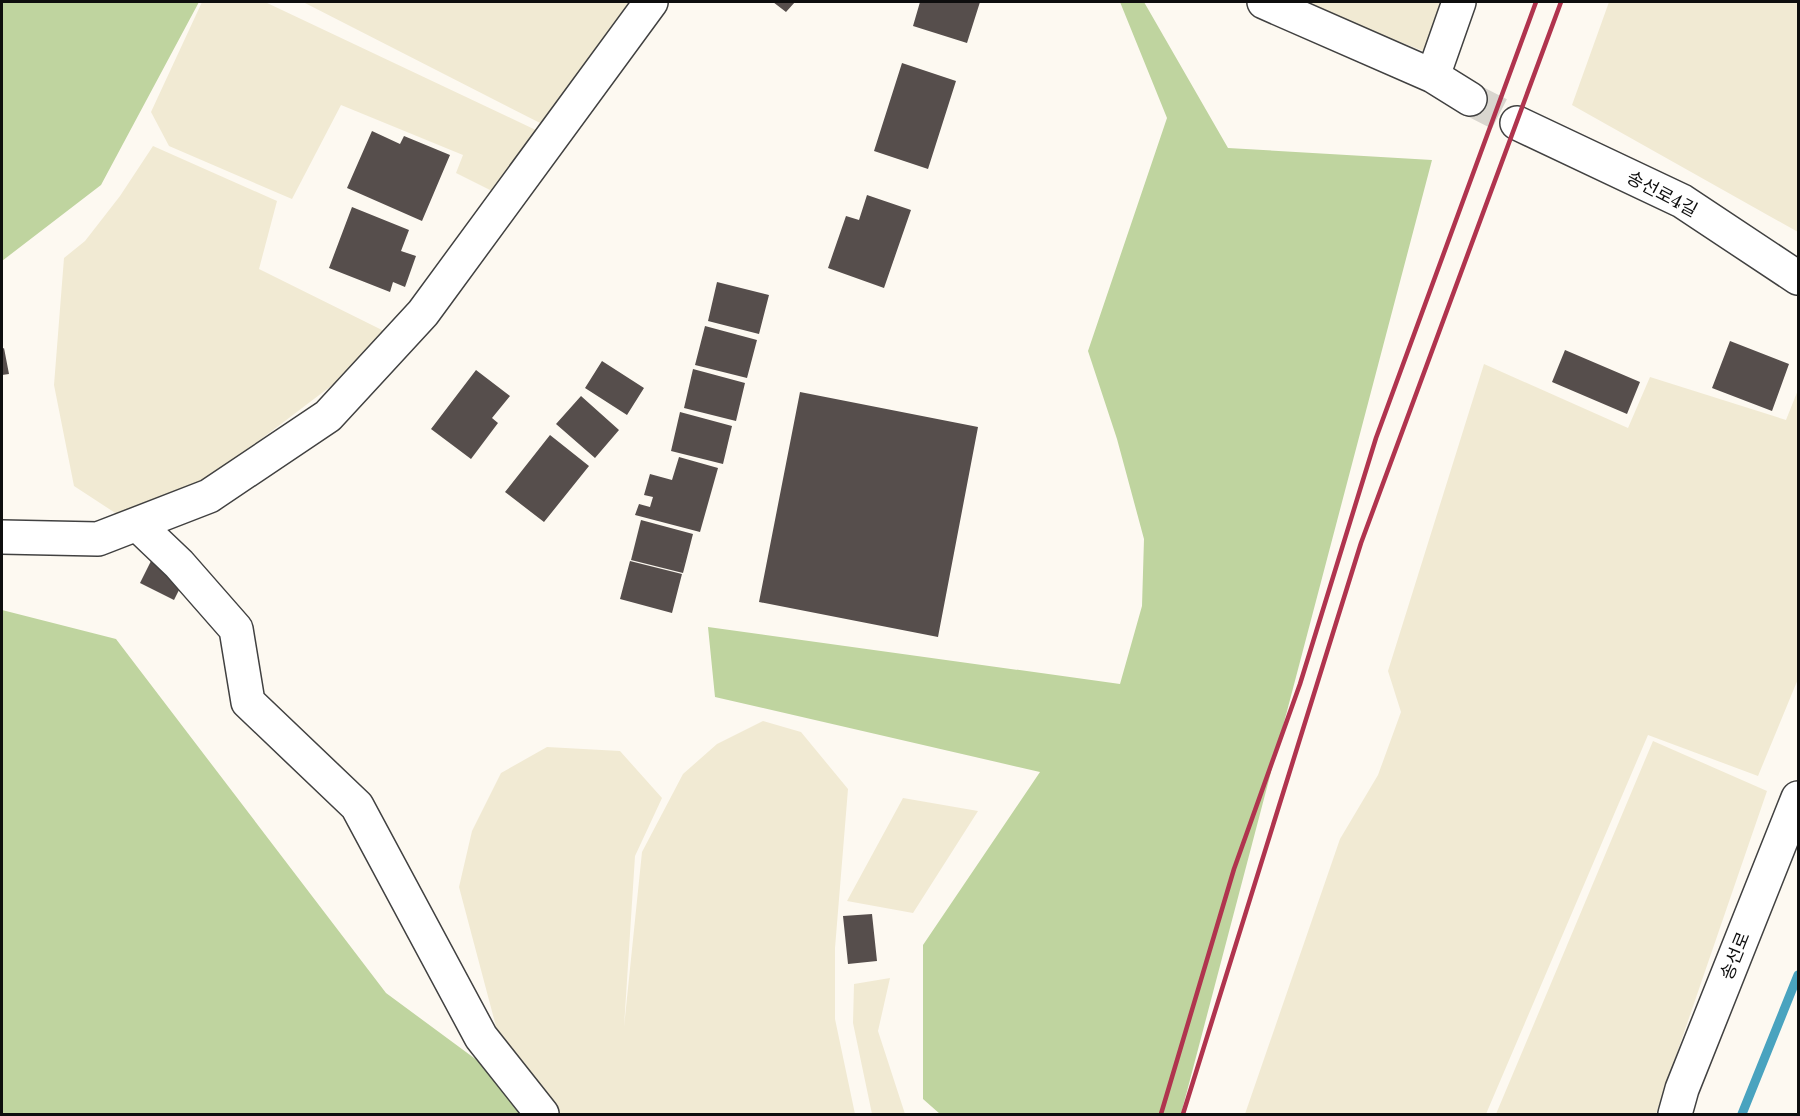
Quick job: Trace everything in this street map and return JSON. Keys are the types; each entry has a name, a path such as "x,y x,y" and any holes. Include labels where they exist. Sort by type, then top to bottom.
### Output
{"street":[{"path":"2,537 98,538 137,524 209,496 328,416 423,314 651,2"},
{"path":"1264,2 1433,76 1470,99"},
{"path":"1433,76 1460,2"},
{"name":"송선로4길","path":"1518,123 1682,201 1798,278"},
{"path":"137,524 179,564 236,629 248,702 357,806 481,1037 542,1114"},
{"name":"송선로","path":"1675,1114 1682,1089 1798,798"}],"shaded area":[{"path":"202,2 265,2 540,132 498,194 456,173 463,155 341,105 292,199 169,146 151,112"},
{"path":"303,2 629,2 544,125"},
{"path":"1296,2 1441,2 1426,52"},
{"path":"1609,2 1798,2 1798,232 1572,105"},
{"path":"153,146 277,201 259,269 386,332 339,380 203,483 126,520 74,486 54,385 64,258 85,241 120,196"},
{"path":"1484,364 1628,428 1650,377 1786,420 1798,390 1798,679 1758,776 1648,735 1486,1114 1245,1114 1340,839 1378,775 1401,712 1388,671"},
{"path":"763,721 801,732 848,789 835,948 835,1019 855,1114 560,1113 498,1034 459,887 472,831 501,773 547,747 620,751 662,798 635,856 624,1027 642,852 683,774 717,744"},
{"path":"1653,741 1767,791 1656,1114 1496,1114"},
{"path":"903,798 978,811 913,913 847,901"},
{"path":"890,978 878,1031 905,1114 872,1114 853,1023 854,984"}],"green space":[{"path":"2,2 199,2 101,185 2,261"},
{"path":"1120,2 1144,2 1228,148 1432,160 1181,1114 940,1114 923,1099 923,945 1040,772 715,697 708,627 1120,684 1142,606 1144,539 1117,439 1088,351 1167,118"},
{"path":"2,610 116,639 386,993 550,1114 2,1114"}],"building":[{"path":"773,2 795,2 786,12"},
{"path":"920,2 980,2 967,43 913,26"},
{"path":"902,63 956,81 928,169 874,151"},
{"path":"372,131 400,144 404,136 450,155 422,221 347,188"},
{"path":"867,195 911,210 884,288 828,268 846,216 859,220"},
{"path":"352,207 409,230 401,251 416,256 405,287 393,282 390,292 329,268"},
{"path":"717,282 769,295 759,334 708,321"},
{"path":"705,326 757,340 747,378 695,365"},
{"path":"1730,341 1789,364 1772,411 1712,388"},
{"path":"4,348 9,374 2,375 2,349"},
{"path":"1565,350 1640,382 1627,414 1552,382"},
{"path":"602,361 644,388 627,415 585,388"},
{"path":"693,369 745,383 736,421 684,408"},
{"path":"476,370 510,396 492,418 498,423 471,459 431,429"},
{"path":"800,392 978,427 938,637 759,602"},
{"path":"581,396 619,430 595,458 556,424"},
{"path":"680,412 732,426 723,464 671,451"},
{"path":"550,435 589,466 544,522 505,492"},
{"path":"679,457 718,468 700,532 635,515 639,504 650,507 653,497 644,495 650,474 672,480"},
{"path":"641,520 693,534 683,573 631,560"},
{"path":"151,561 185,578 174,600 140,583"},
{"path":"630,561 682,574 672,613 620,599"},
{"path":"872,914 877,961 848,964 843,916"}],"waterway":[{"path":"1742,1114 1798,975"}],"tunnel":[{"path":"1470,99 1517,123"}],"railway":[{"path":"1161,1114 1234,869 1300,684 1376,438 1536,2"},
{"path":"1183,1114 1361,543 1561,2"}]}
